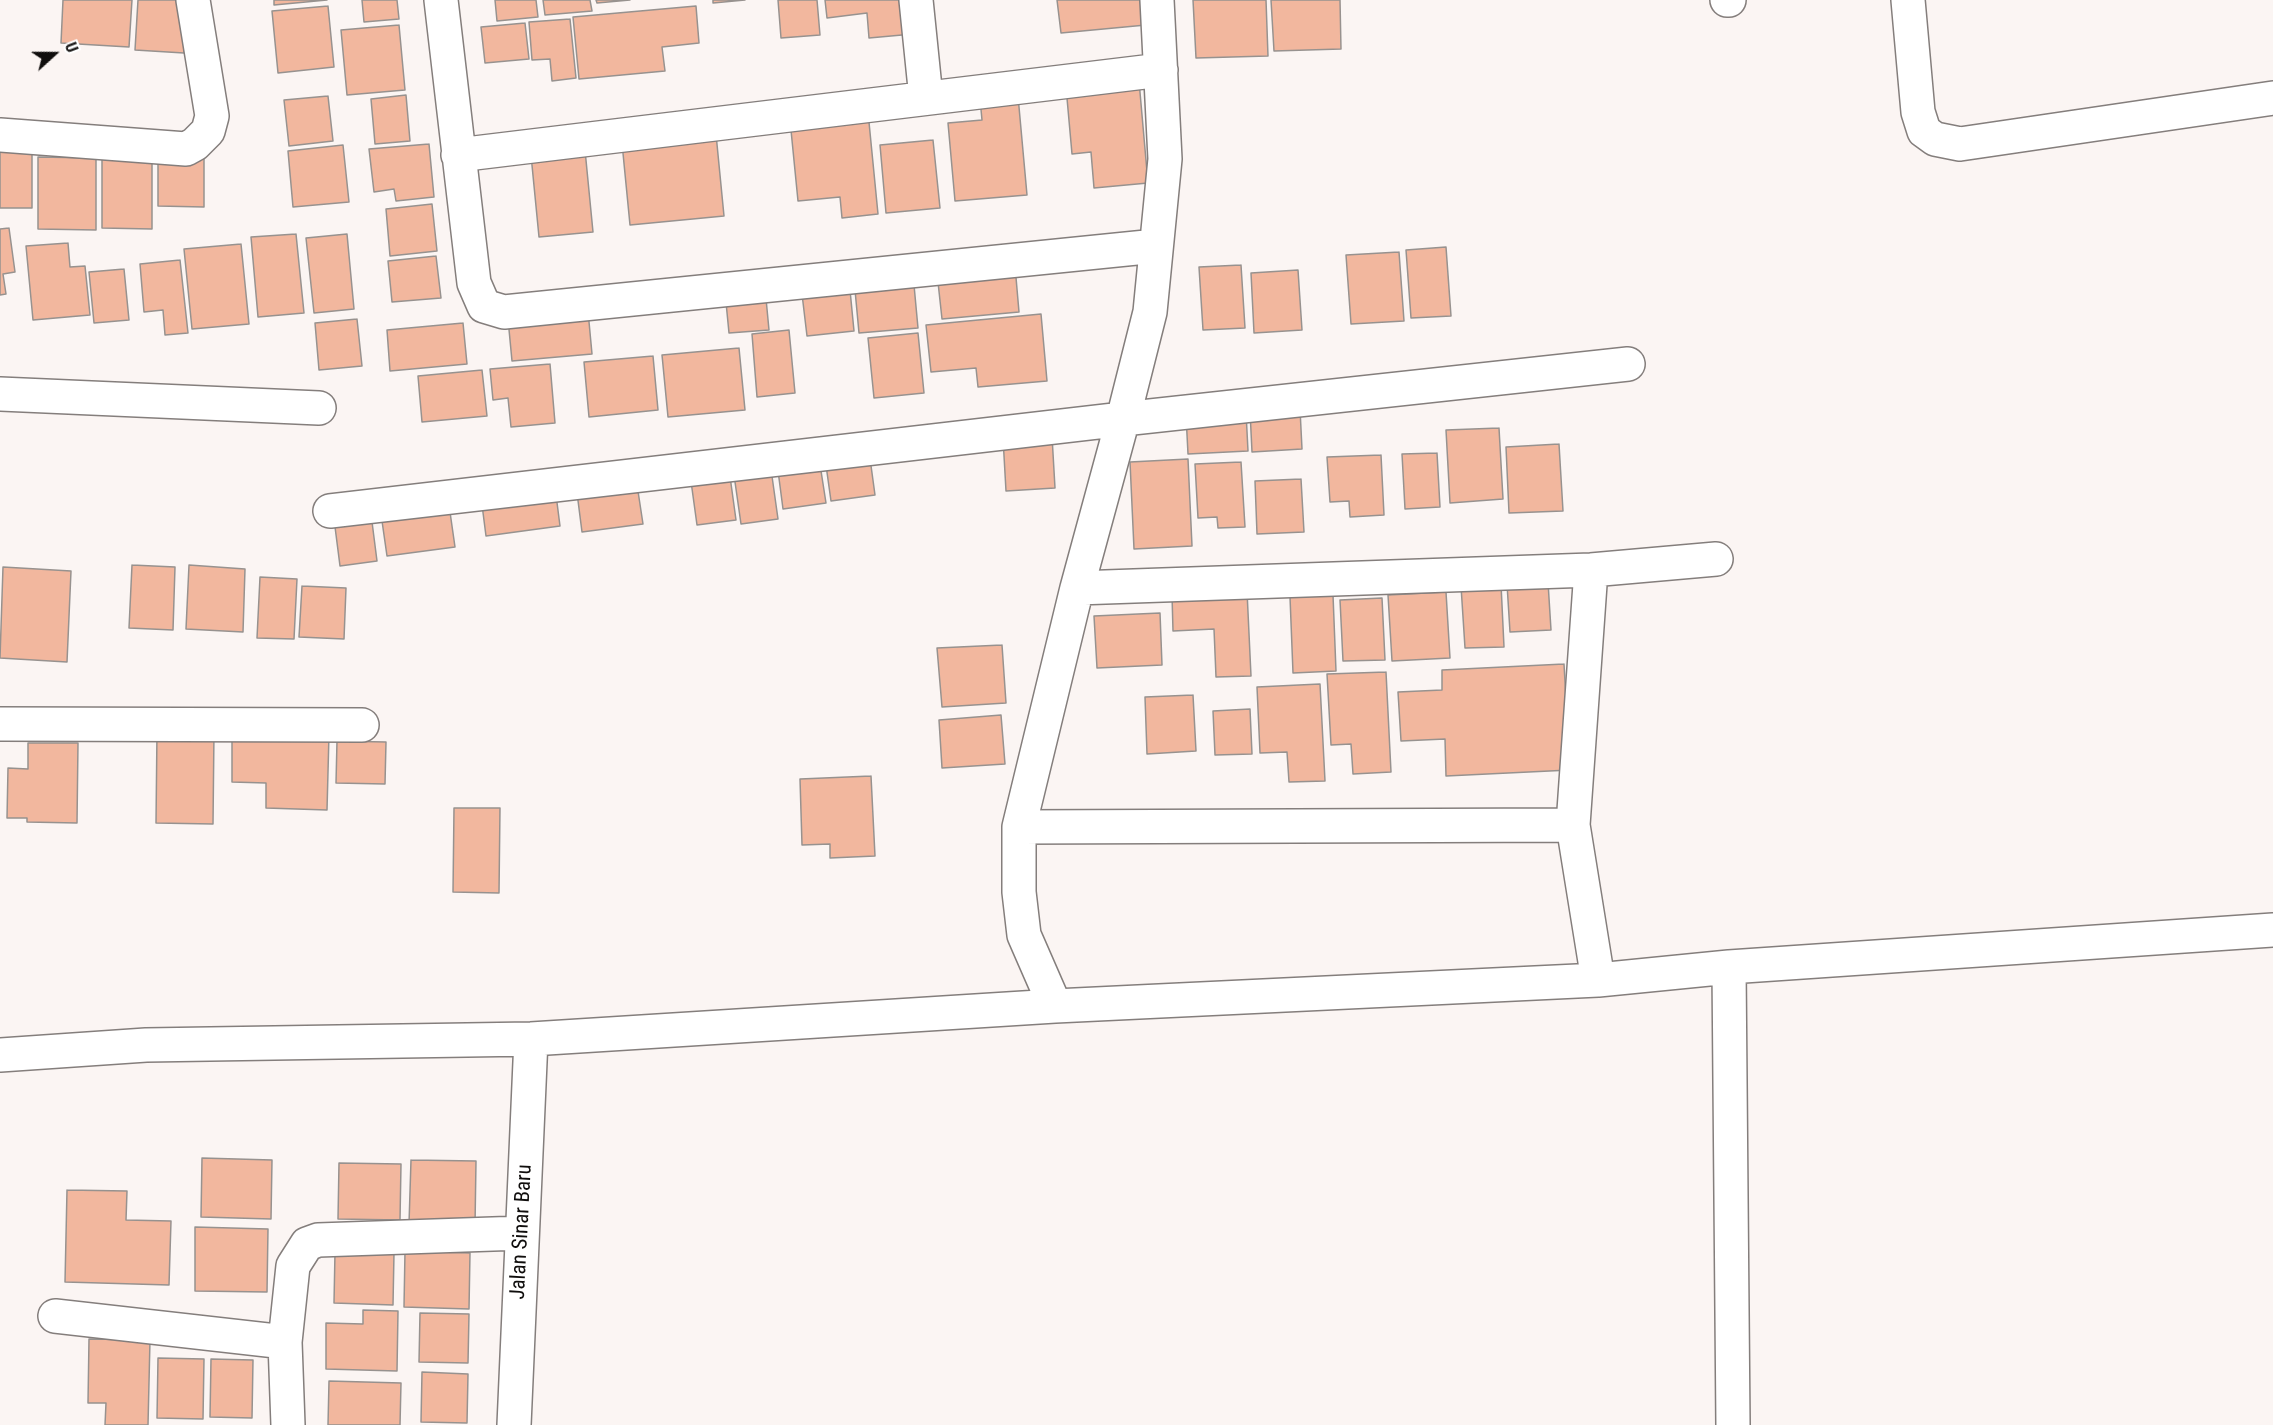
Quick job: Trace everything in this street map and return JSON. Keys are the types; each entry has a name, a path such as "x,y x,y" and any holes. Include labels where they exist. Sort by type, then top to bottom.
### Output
{"street":[{"path":"0,135 186,149 195,144 208,131 212,116 193,0"},
{"path":"441,0 474,283 484,306 504,312 1156,246"},
{"path":"916,0 926,98"},
{"path":"1055,1006 1024,935 1019,892 1019,827 1077,588 1124,419 1150,312 1165,159 1157,0"},
{"path":"1908,0 1918,112 1924,131 1935,139 1960,144 2273,98"},
{"path":"458,155 1161,70"},
{"path":"330,511 1124,419 1628,364"},
{"path":"0,394 319,408"},
{"path":"1077,588 1591,570 1716,559"},
{"path":"1591,570 1573,825 1598,980"},
{"path":"0,724 362,726"},
{"path":"1019,827 1573,825"},
{"path":"0,1055 146,1045 531,1039 1055,1006 1598,980 1730,967 2273,930"},
{"path":"1730,967 1733,1425"},
{"name":"Jalan Sinar Baru","path":"514,1425 531,1039"},
{"path":"288,1425 285,1342 294,1266 308,1244 318,1240 522,1233"},
{"path":"55,1316 285,1342"}],"building":[{"path":"63,0 132,0 129,47 61,43"},
{"path":"138,0 186,0 184,53 135,50"},
{"path":"274,0 327,0 274,5"},
{"path":"362,0 397,0 399,19 364,22"},
{"path":"495,0 536,0 538,17 497,21"},
{"path":"543,0 590,0 592,11 545,15"},
{"path":"596,0 630,0 597,3"},
{"path":"713,0 745,0 713,3"},
{"path":"778,0 817,0 820,35 781,38"},
{"path":"825,0 910,0 913,34 869,38 867,13 827,18"},
{"path":"1057,0 1144,0 1146,25 1061,33"},
{"path":"1193,0 1266,0 1268,56 1196,58"},
{"path":"1271,0 1340,0 1341,49 1274,51"},
{"path":"328,6 334,67 278,73 272,11"},
{"path":"696,6 699,43 662,47 665,71 579,79 573,17"},
{"path":"570,19 576,78 552,81 550,59 532,60 529,22"},
{"path":"525,23 529,59 485,63 481,27"},
{"path":"399,25 405,90 347,95 341,30"},
{"path":"1139,81 1148,183 1094,188 1091,152 1072,154 1066,87"},
{"path":"406,95 410,141 375,144 371,99"},
{"path":"328,96 333,141 289,146 284,100"},
{"path":"1018,96 1027,195 955,201 948,123 982,120 980,99"},
{"path":"868,112 878,214 842,218 840,197 798,201 790,120"},
{"path":"716,134 724,216 630,225 622,143"},
{"path":"933,140 940,208 886,213 880,145"},
{"path":"429,144 434,197 396,201 394,189 374,192 369,149"},
{"path":"343,145 349,202 293,207 288,151"},
{"path":"0,146 32,146 32,208 0,208"},
{"path":"585,150 593,232 539,237 531,155"},
{"path":"38,157 96,158 96,230 38,229"},
{"path":"102,157 152,157 152,229 102,228"},
{"path":"158,158 204,158 204,207 158,206"},
{"path":"432,204 437,251 390,256 386,209"},
{"path":"9,228 15,272 3,274 6,294 0,295 0,229"},
{"path":"296,234 304,313 258,317 251,237"},
{"path":"347,234 354,309 314,313 306,238"},
{"path":"68,243 70,267 85,266 90,315 33,320 26,246"},
{"path":"241,244 249,324 192,329 184,249"},
{"path":"1446,247 1451,316 1411,318 1406,250"},
{"path":"1399,252 1404,321 1351,324 1346,255"},
{"path":"436,256 441,298 392,302 388,261"},
{"path":"180,260 188,333 165,335 163,310 144,312 140,264"},
{"path":"1241,265 1245,328 1203,330 1199,267"},
{"path":"1015,266 1019,312 942,319 937,273"},
{"path":"124,269 129,320 94,323 89,272"},
{"path":"1298,270 1302,330 1254,333 1251,273"},
{"path":"914,285 918,328 859,333 855,290"},
{"path":"765,288 769,330 729,333 725,292"},
{"path":"850,290 854,331 807,336 802,294"},
{"path":"588,311 592,354 512,361 508,319"},
{"path":"1041,314 1047,381 978,387 976,368 931,372 926,325"},
{"path":"357,319 362,366 319,370 315,323"},
{"path":"463,323 467,364 390,371 387,330"},
{"path":"789,330 795,393 757,397 752,334"},
{"path":"918,333 924,393 874,398 868,338"},
{"path":"739,348 745,410 668,417 662,355"},
{"path":"653,356 658,410 589,417 584,362"},
{"path":"550,364 555,423 511,427 508,398 493,400 490,369"},
{"path":"482,370 487,416 422,422 418,376"},
{"path":"1300,409 1302,449 1252,452 1250,411"},
{"path":"1246,412 1248,451 1188,454 1186,415"},
{"path":"1499,428 1503,499 1450,503 1446,430"},
{"path":"1052,436 1055,488 1006,491 1003,438"},
{"path":"1559,444 1563,511 1509,513 1506,447"},
{"path":"869,451 875,495 831,501 825,458"},
{"path":"1437,453 1440,507 1405,509 1402,454"},
{"path":"1381,455 1384,515 1350,517 1349,501 1330,502 1327,457"},
{"path":"819,458 826,503 783,509 777,463"},
{"path":"1188,459 1192,546 1134,549 1130,462"},
{"path":"770,462 778,519 741,524 733,468"},
{"path":"1241,462 1245,527 1218,528 1217,517 1198,518 1195,464"},
{"path":"729,469 736,520 697,525 690,474"},
{"path":"636,478 643,524 582,532 576,485"},
{"path":"1301,479 1304,532 1257,534 1255,481"},
{"path":"555,487 560,526 486,536 481,497"},
{"path":"449,505 455,547 387,556 381,514"},
{"path":"371,514 377,561 340,566 334,519"},
{"path":"132,565 175,567 173,630 129,628"},
{"path":"189,565 245,569 243,632 186,629"},
{"path":"3,567 71,571 67,662 0,658"},
{"path":"260,577 297,579 294,639 257,638"},
{"path":"1548,582 1551,630 1510,632 1507,584"},
{"path":"1501,584 1504,647 1465,648 1461,586"},
{"path":"302,586 346,588 344,639 299,637"},
{"path":"1247,591 1251,676 1216,677 1214,629 1173,631 1172,595"},
{"path":"1446,592 1450,658 1392,661 1388,595"},
{"path":"1333,595 1336,671 1293,673 1290,597"},
{"path":"1382,598 1385,660 1343,661 1340,600"},
{"path":"1160,613 1162,665 1097,668 1094,616"},
{"path":"1002,645 1006,703 942,707 937,648"},
{"path":"1564,664 1570,770 1446,776 1445,739 1401,741 1398,692 1442,690 1442,670"},
{"path":"1386,672 1391,772 1353,774 1351,744 1331,745 1327,674"},
{"path":"1320,684 1325,781 1289,782 1287,752 1260,753 1257,687"},
{"path":"1193,695 1196,751 1147,754 1145,697"},
{"path":"1250,709 1252,754 1215,755 1213,711"},
{"path":"1001,715 1005,764 942,768 939,720"},
{"path":"157,731 214,732 213,824 156,823"},
{"path":"232,733 329,734 327,810 266,808 266,783 232,782"},
{"path":"337,741 386,742 385,784 336,783"},
{"path":"28,743 78,743 77,823 27,822 27,818 7,818 8,768 28,769"},
{"path":"871,776 875,856 830,858 830,844 802,845 800,779"},
{"path":"454,808 500,808 499,893 453,892"},
{"path":"202,1158 272,1160 271,1219 201,1217"},
{"path":"411,1160 476,1161 475,1226 409,1224"},
{"path":"339,1163 401,1164 400,1220 338,1219"},
{"path":"67,1190 127,1191 126,1220 171,1221 169,1285 65,1282"},
{"path":"195,1227 268,1229 267,1292 195,1291"},
{"path":"405,1251 470,1253 469,1309 404,1307"},
{"path":"335,1252 394,1253 393,1305 334,1303"},
{"path":"363,1310 398,1311 397,1371 326,1369 326,1323 363,1324"},
{"path":"420,1313 469,1314 468,1363 419,1362"},
{"path":"89,1339 150,1340 148,1425 105,1425 106,1403 88,1403"},
{"path":"158,1358 204,1359 203,1419 157,1418"},
{"path":"211,1359 253,1360 252,1418 210,1417"},
{"path":"422,1372 468,1374 467,1423 421,1422"},
{"path":"329,1381 401,1383 400,1425 328,1425"}]}
